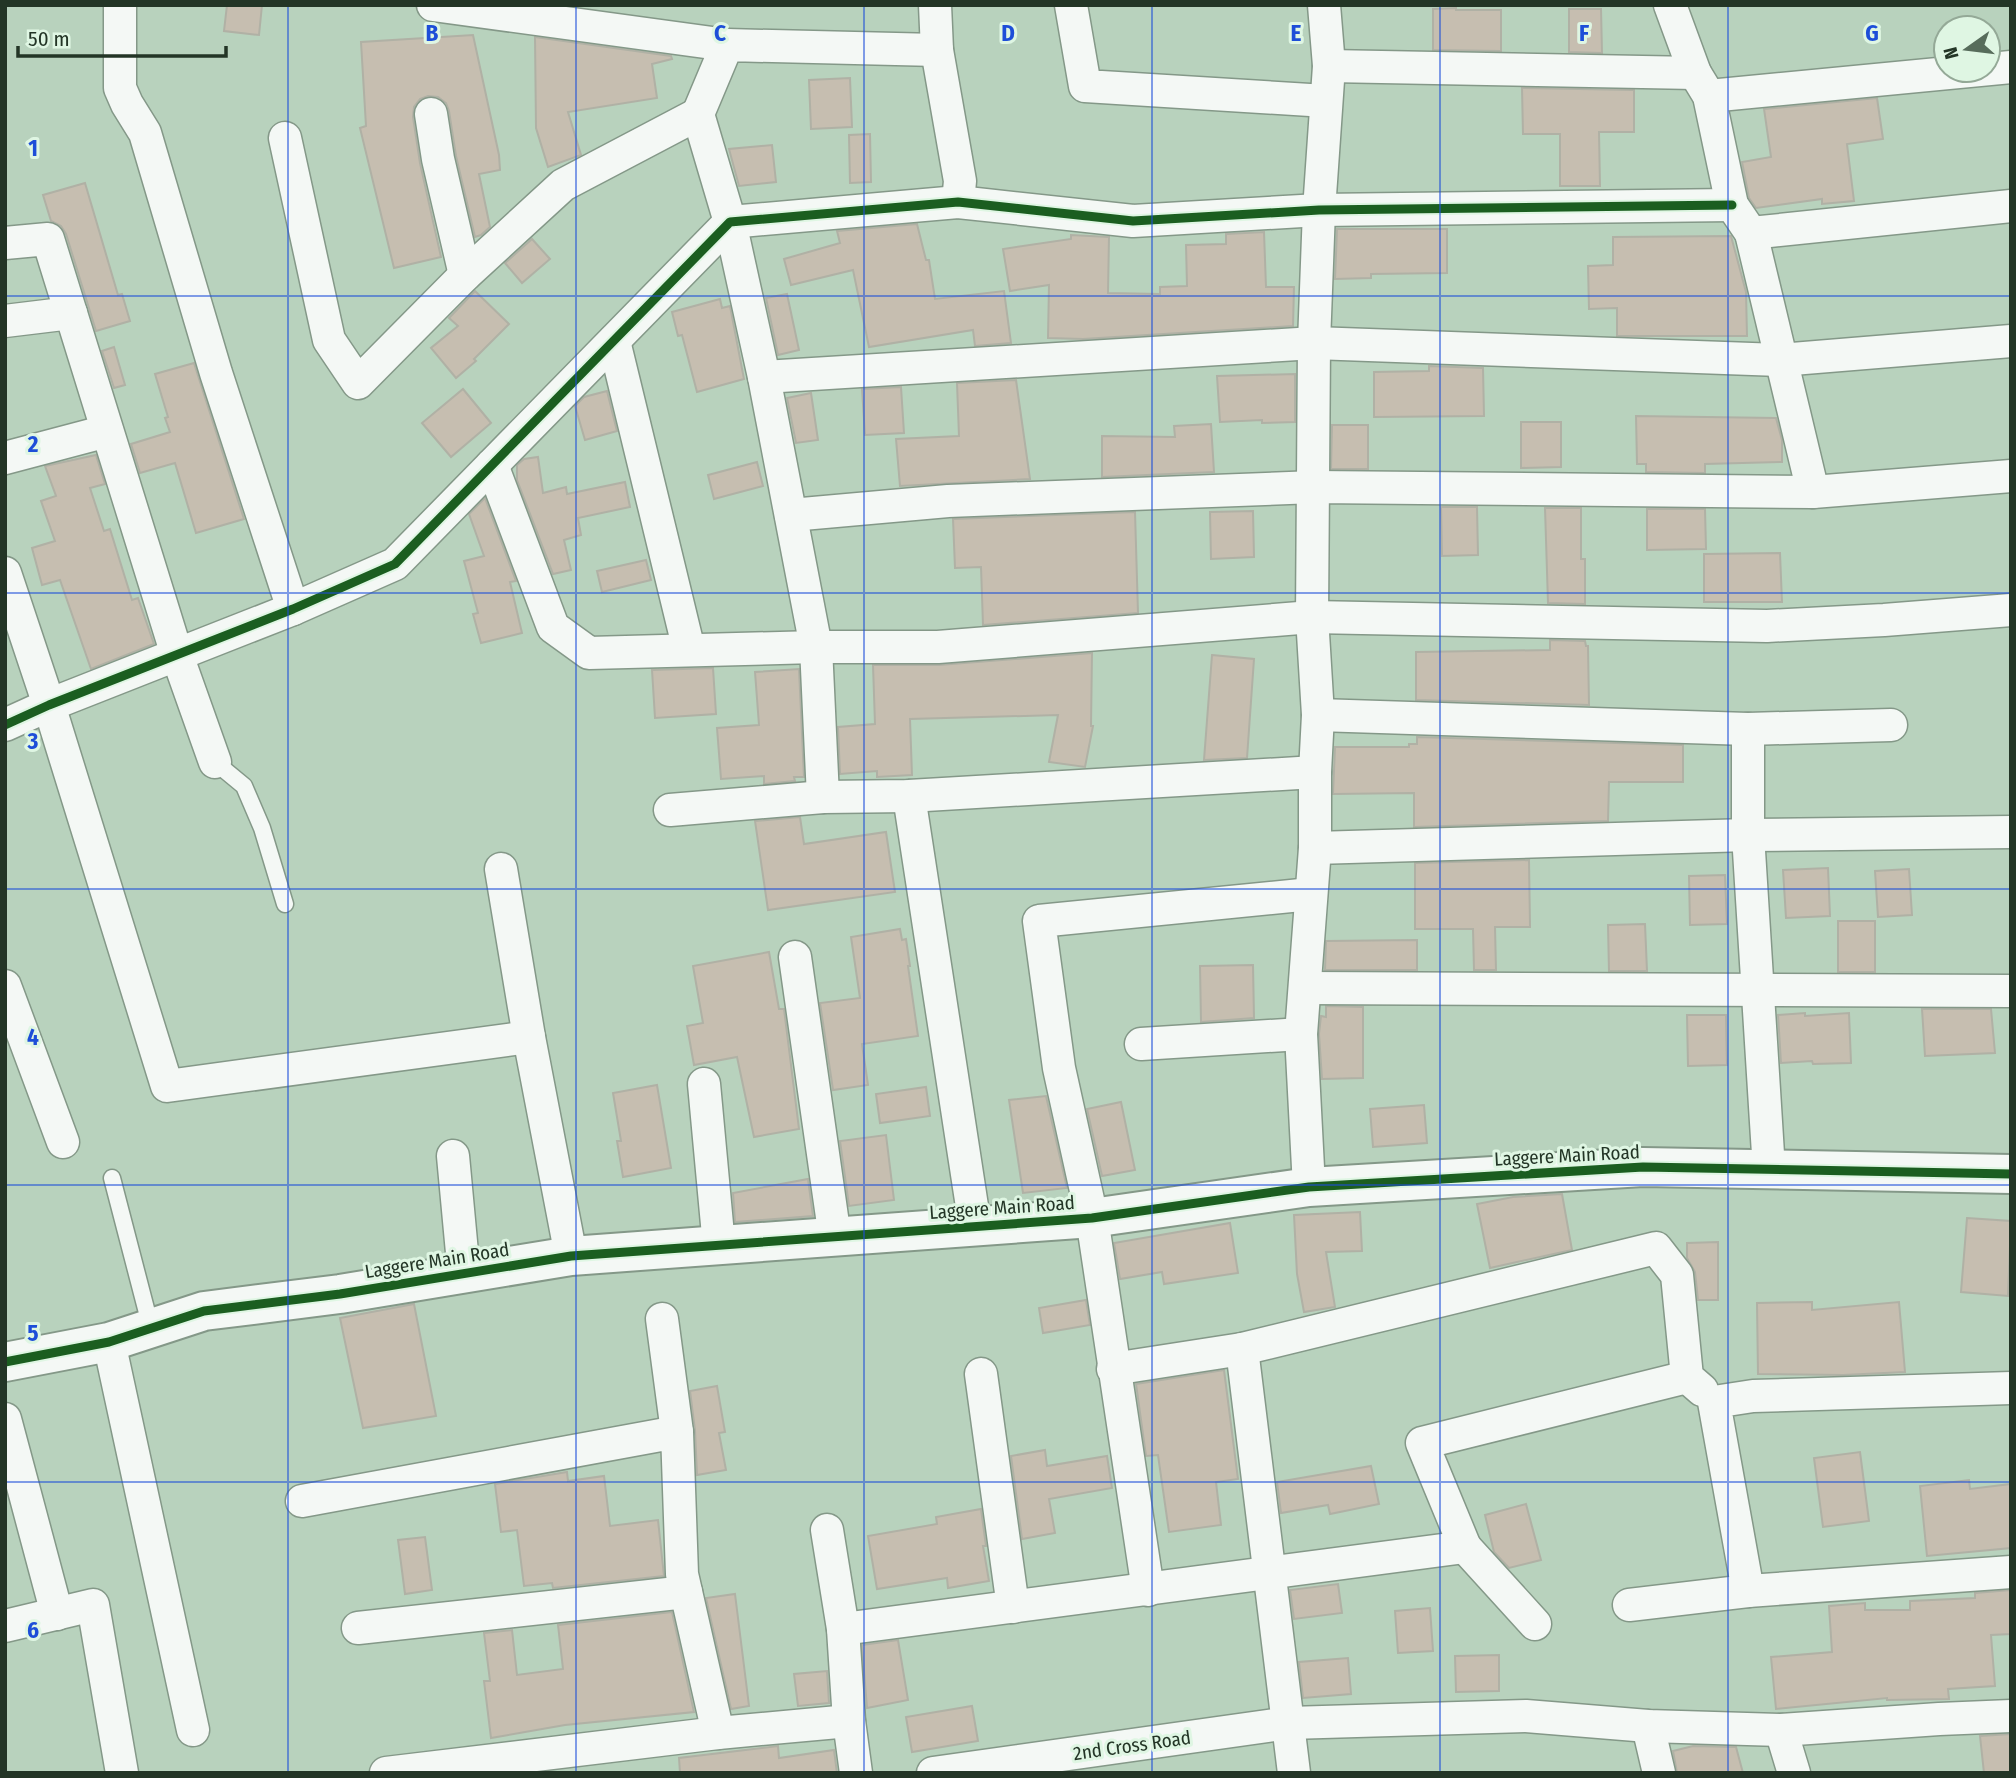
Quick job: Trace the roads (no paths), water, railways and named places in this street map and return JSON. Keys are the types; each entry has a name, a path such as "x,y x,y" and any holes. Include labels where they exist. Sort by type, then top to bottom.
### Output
{"street":[{"path":"120,5 120,88 145,134 216,373 293,609"},
{"path":"433,5 727,45 937,50"},
{"path":"935,5 937,50 960,181 958,202"},
{"path":"1071,5 1085,86 1326,101"},
{"path":"1309,1187 1301,1034 1315,848 1318,715 1312,617 1314,343 1319,210 1329,66 1324,5"},
{"path":"1670,5 1702,84 1732,205 1751,233 1813,492"},
{"path":"285,138 329,340 358,383 466,275 563,186 698,114 727,45"},
{"path":"1329,66 1702,84 2011,67"},
{"path":"432,114 438,159 466,275"},
{"path":"698,114 730,222 764,377 816,647 823,797"},
{"path":"5,725 49,705 293,609 395,564 730,222 958,202 1133,221 1319,210 1732,205"},
{"path":"1751,233 2011,206"},
{"path":"5,243 48,239 177,655 215,762"},
{"path":"5,321 71,313"},
{"path":"614,341 690,650"},
{"path":"764,377 1314,343 1780,360 2011,341"},
{"path":"5,458 107,431"},
{"path":"492,465 553,627 589,653 938,647 1312,617 1767,626 2011,610"},
{"path":"791,515 948,501 1315,487 1813,492 2011,476"},
{"path":"5,573 49,705 167,1086 529,1037"},
{"path":"1318,715 1748,729 1891,724"},
{"path":"1748,729 1748,835 1769,1170"},
{"path":"670,810 823,797 909,796 1315,772"},
{"path":"909,796 975,1226"},
{"path":"1315,848 1748,835 2011,832"},
{"path":"501,869 570,1256"},
{"path":"1147,1590 1092,1219 1059,1068 1039,921 1311,894"},
{"path":"795,957 835,1238"},
{"path":"5,986 63,1142"},
{"path":"1305,988 2011,991"},
{"path":"1140,1044 1301,1034"},
{"path":"704,1084 719,1246"},
{"path":"453,1156 464,1273"},
{"name":"Laggere Main Road","path":"5,1362 109,1342 204,1311 340,1294 570,1256 1092,1219 1309,1187 1643,1167 2011,1174"},
{"path":"1113,1369 1242,1349 1656,1248 1677,1275 1687,1377 1714,1402 1748,1591"},
{"path":"662,1319 677,1432 682,1574 718,1733"},
{"path":"109,1342 192,1730"},
{"path":"1242,1349 1294,1773"},
{"path":"981,1374 1013,1607"},
{"path":"1535,1624 1465,1547 1422,1443 1687,1377"},
{"path":"1714,1402 1753,1396 2011,1388"},
{"path":"5,1419 12,1468 57,1614"},
{"path":"302,1501 677,1432"},
{"path":"827,1530 843,1629 849,1721 856,1773"},
{"path":"843,1629 1465,1547"},
{"path":"1629,1605 1748,1591 2011,1572"},
{"path":"358,1628 686,1592"},
{"path":"5,1626 93,1605 122,1773"},
{"name":"2nd Cross Road","path":"933,1773 1289,1723 1526,1716 1648,1726 1780,1730 2011,1716"},
{"path":"386,1773 718,1733 849,1721"},
{"path":"1648,1726 1658,1773"},
{"path":"1780,1730 1794,1773"}],"lane":[{"path":"215,762 244,786 261,828 285,904"},
{"path":"112,1178 151,1328"}]}
